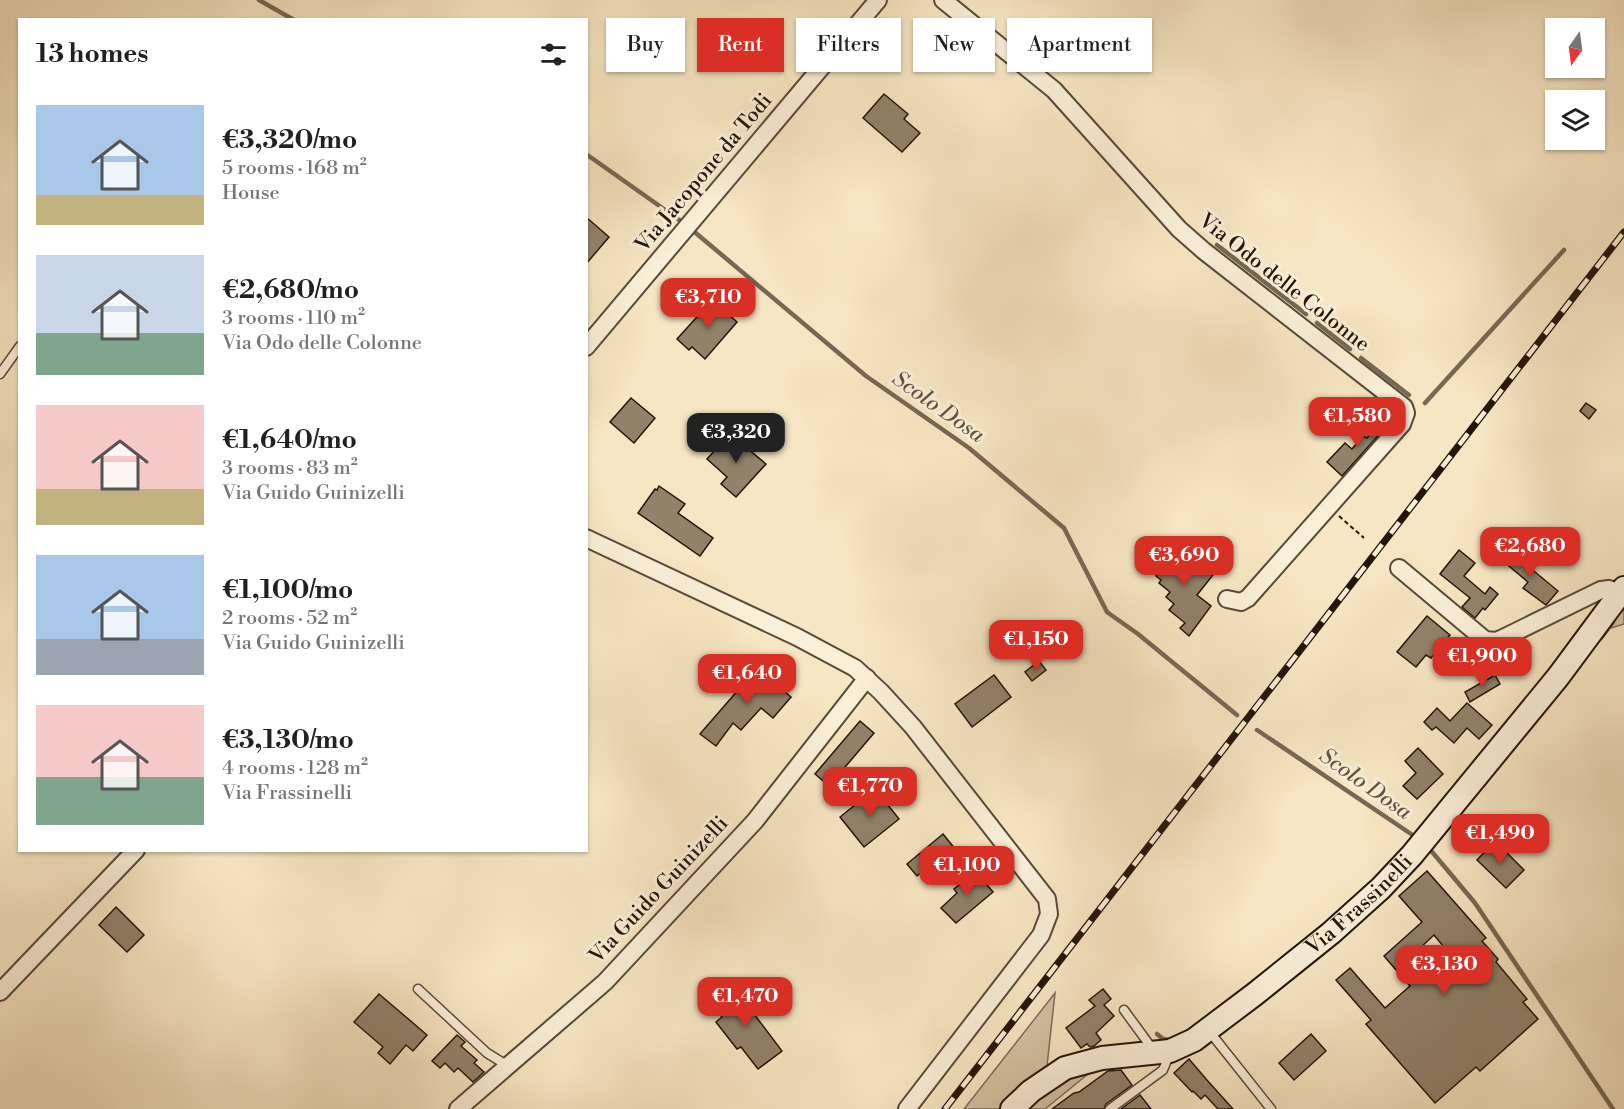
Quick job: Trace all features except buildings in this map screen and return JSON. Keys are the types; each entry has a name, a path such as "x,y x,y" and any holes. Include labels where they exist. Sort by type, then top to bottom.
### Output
{"street":[{"name":"Via Jacopone da Todi","path":"588,345 878,0"},
{"name":"Via Odo delle Colonne","path":"943,0 1053,90 1179,229 1404,407 1406,413 1402,424 1248,598 1240,602 1227,599"},
{"path":"588,539 797,637 843,660 867,678 928,746 1043,892 1049,906 1046,925 1041,934 907,1109"},
{"path":"1399,568 1485,640 1497,641 1601,590 1622,590"},
{"name":"Via Frassinelli","path":"1012,1109 1030,1091 1065,1068 1102,1058 1163,1052 1182,1047 1208,1030 1331,933 1381,888 1418,848 1558,677 1622,590"},
{"name":"Via Guido Guinizelli","path":"458,1109 605,982 747,830 867,678"},
{"path":"0,992 134,852"}],"lane":[{"path":"0,374 18,349"},
{"path":"418,989 487,1053 508,1066"},
{"path":"1110,1109 1163,1070 1163,1052 1124,1010"},
{"path":"1208,1030 1271,1109"}],"path":[{"path":"1329,507 1364,538"}],"shaded area":[{"path":"1624,604 1624,624 1598,632"},
{"path":"1055,993 1047,1066 1006,1109 964,1109"},
{"path":"1104,1061 1045,1109 1019,1109 1046,1083"}],"waterway":[{"name":"Scolo Dosa","path":"259,0 290,18"},
{"name":"Scolo Dosa","path":"588,155 685,224"},
{"name":"Scolo Dosa","path":"691,229 866,376 969,448 1064,528 1107,612 1138,634 1237,715"},
{"path":"1217,245 1306,314"},
{"path":"1425,403 1564,250"},
{"path":"1317,323 1350,349"},
{"path":"1361,358 1409,395"},
{"path":"1601,638 1613,622"},
{"name":"Scolo Dosa","path":"1257,730 1417,838"},
{"name":"Scolo Dosa","path":"1428,847 1475,903 1613,1109"},
{"path":"1157,1034 1163,1039 1170,1040"}],"railway":[{"path":"945,1109 1624,232"}]}
